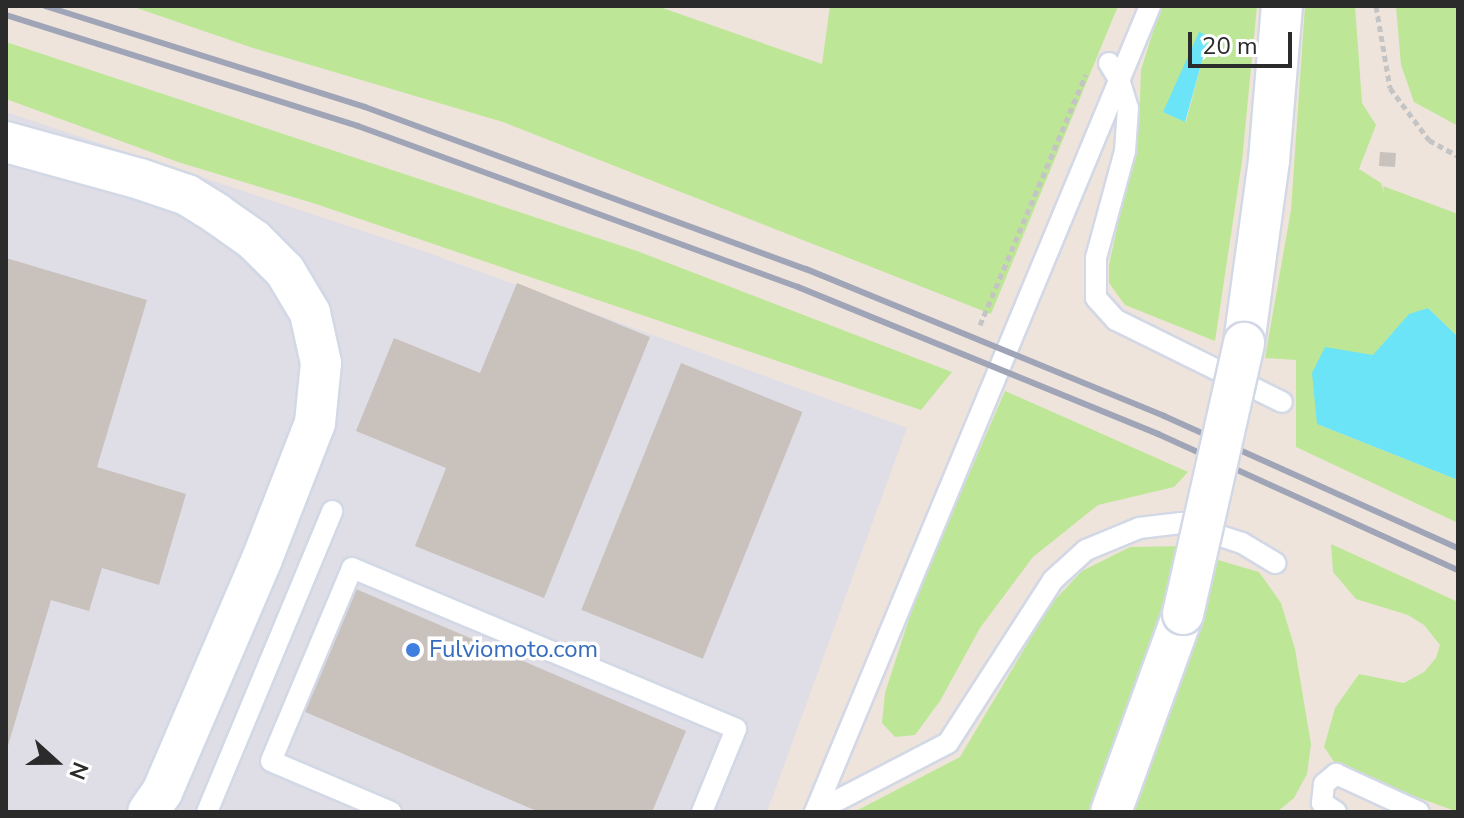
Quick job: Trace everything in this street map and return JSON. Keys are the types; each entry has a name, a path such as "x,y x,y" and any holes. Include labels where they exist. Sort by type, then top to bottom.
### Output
{"street":[{"path":"1111,812 1183,614 1244,343 1267,175 1282,6"},
{"path":"6,142 152,183 187,195 217,214 254,240 285,271 310,313 321,363 315,423 250,588 162,792 148,812"}],"lane":[{"path":"815,812 1114,71 1150,6"},
{"path":"1114,71 1128,108 1125,151 1096,258 1096,298 1116,320 1282,402"},
{"path":"207,812 332,511"},
{"path":"815,812 948,743 1053,580 1086,550 1139,528 1181,523 1242,543 1275,563"},
{"path":"391,812 271,761 352,568 736,729 702,812"},
{"path":"1336,812 1322,803 1324,784 1336,774 1419,812"}],"path":[{"path":"1376,6 1390,88 1429,140 1458,156"},
{"path":"980,325 1086,74"}],"shaded area":[{"path":"6,112 426,252 907,428 767,812 6,812"}],"green space":[{"path":"131,6 657,6 822,64 830,6 1118,6 991,314 503,122 253,48"},
{"path":"1161,6 1257,6 1242,161 1215,341 1125,305 1109,283 1109,265 1139,126 1141,70","holes":["1209,36 1186,121 1163,112"]},
{"path":"1305,6 1355,6 1362,103 1376,125 1359,169 1381,183 1384,194 1383,186 1458,214 1458,337 1428,308 1392,333 1317,424 1458,480 1458,523 1296,447 1296,360 1265,358 1291,210"},
{"path":"1396,6 1458,6 1458,126 1414,102 1401,65"},
{"path":"6,42 637,251 952,372 921,410 316,204 178,162 6,99"},
{"path":"1005,391 1188,472 1174,487 1098,505 1033,557 980,628 940,701 915,735 895,737 882,723 885,693 916,597"},
{"path":"1331,544 1458,602 1458,812 1339,769 1324,747 1335,708 1359,674 1404,683 1424,672 1436,658 1440,645 1424,625 1408,615 1356,599 1333,572"},
{"path":"1188,546 1094,812 854,812 960,757 1051,604 1082,571 1130,547"},
{"path":"1211,558 1259,572 1281,603 1295,649 1311,744 1307,774 1294,798 1277,812 1124,812"}],"water":[{"path":"1199,32 1209,36 1185,122 1163,112"},
{"path":"1428,308 1458,337 1458,480 1317,424 1312,373 1325,347 1373,355 1409,314"}],"building":[{"path":"1380,152 1396,153 1395,167 1379,166"},
{"path":"6,258 147,300 97,467 186,494 159,585 102,568 89,611 51,600 7,749"},
{"path":"517,283 650,337 544,598 415,546 446,468 356,431 394,338 480,373"},
{"path":"681,363 802,412 703,659 581,610"},
{"name":"Fulviomoto.com","path":"356,589 686,731 652,812 539,812 303,711"}],"railway":[{"path":"45,6 365,107 806,269 1164,416 1458,548"},
{"path":"6,15 358,126 798,287 1158,434 1458,570"}],"place":[{"name":"Fulviomoto.com","path":"413,650"}]}
